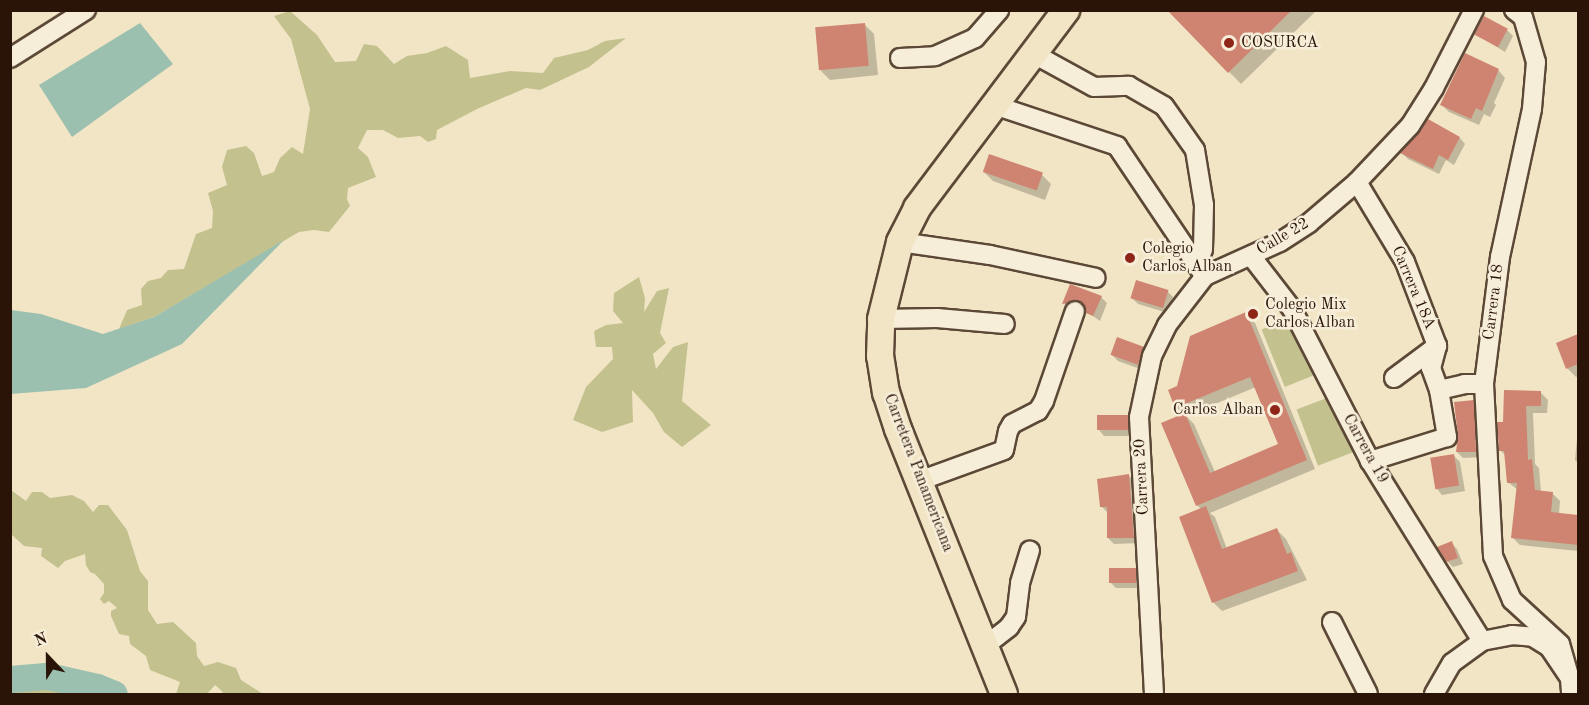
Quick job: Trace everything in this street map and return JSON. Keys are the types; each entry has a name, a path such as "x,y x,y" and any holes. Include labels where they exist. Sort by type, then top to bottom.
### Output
{"highway":[{"name":"Carretera Panamericana","path":"1004,694 886,393 880,356 881,319 900,242 916,208 1066,10"}],"street":[{"path":"10,58 86,10"},
{"path":"900,58 935,56 975,38 999,10"},
{"name":"Calle 22","path":"1201,270 1251,256 1310,223 1357,182 1410,126 1434,88 1474,10"},
{"name":"Carrera 18","path":"1514,10 1523,17 1536,62 1532,109 1500,257 1484,384 1493,556 1512,600 1560,644 1570,686"},
{"path":"1034,54 1094,87 1129,86 1164,106 1195,150 1204,206 1201,270"},
{"path":"994,105 1117,146 1201,270"},
{"name":"Carrera 18A","path":"1357,182 1405,262 1437,346 1431,369 1439,390 1447,437 1370,461"},
{"path":"900,242 990,255 1096,278"},
{"name":"Carrera 19","path":"1251,256 1292,309 1370,461 1482,641"},
{"name":"Carrera 20","path":"1154,694 1139,417 1152,356 1167,325 1201,270"},
{"path":"919,481 1004,450 1012,424 1038,411 1044,401 1075,311"},
{"path":"881,319 937,318 1005,324"},
{"path":"1394,378 1437,346"},
{"path":"1439,390 1464,384 1484,384"},
{"path":"985,646 1009,627 1016,617 1020,583 1030,550"},
{"path":"1332,622 1368,694"},
{"path":"1434,694 1452,663 1482,641 1512,635 1533,637 1549,647 1570,686"}],"shaded area":[{"path":"290,11 317,35 335,62 356,61 364,44 377,46 394,64 407,56 427,53 446,46 468,60 470,78 510,71 543,73 554,58 588,50 605,41 626,38 589,67 540,90 526,88 477,109 437,130 436,139 428,142 420,136 398,138 383,130 367,130 358,148 368,157 376,177 348,188 347,199 350,206 329,232 314,230 299,232 154,317 119,329 127,310 142,305 141,289 148,281 161,278 168,270 184,269 196,234 212,228 213,211 208,193 227,185 222,167 227,150 246,146 254,153 262,176 274,172 280,158 292,147 303,154 310,109 291,39 274,16"},
{"path":"140,23 173,64 72,137 39,85"},
{"path":"284,240 182,344 86,388 11,394 11,310 41,314 103,334 154,317"},
{"path":"639,277 645,298 644,312 657,291 669,288 660,333 666,343 653,354 656,369 673,347 688,342 682,401 711,425 682,447 664,432 653,413 632,390 633,422 602,432 573,420 586,387 613,359 612,347 596,347 594,331 606,325 623,323 613,311 614,293"},
{"path":"1295,316 1318,373 1285,387 1262,329"},
{"path":"1332,396 1354,452 1318,466 1297,410"},
{"path":"11,490 26,501 32,492 42,492 50,498 72,495 84,501 93,512 99,505 108,505 127,530 140,571 148,581 148,610 157,624 173,622 196,643 197,656 204,666 218,662 236,668 241,680 263,694 221,694 223,692 215,685 207,694 176,694 180,682 150,670 146,656 130,644 129,636 119,634 111,616 111,611 117,608 109,601 104,604 100,599 104,593 104,584 90,572 86,565 85,554 65,561 58,568 41,556 42,548 24,546 12,535"},
{"path":"27,679 48,679 107,694 11,694 11,683"}],"building":[{"name":"COSURCA","path":"1167,10 1292,10 1228,73"},
{"path":"1484,16 1508,29 1498,47 1474,35"},
{"path":"865,23 869,66 819,70 815,27"},
{"path":"1465,53 1499,69 1482,111 1476,108 1471,119 1440,105"},
{"path":"1428,119 1460,137 1448,160 1439,155 1433,169 1400,153"},
{"path":"989,154 1043,173 1037,191 983,172"},
{"path":"1136,280 1169,290 1163,308 1130,298"},
{"path":"1070,284 1102,296 1093,316 1086,313 1084,304 1079,301 1062,304"},
{"name":"Carlos Alban","path":"1246,312 1307,460 1196,506 1161,423 1185,413 1210,473 1278,444 1250,377 1175,408 1168,390 1177,386 1190,336"},
{"path":"1578,334 1578,364 1566,369 1556,343"},
{"path":"1117,337 1144,347 1138,365 1111,355"},
{"path":"1504,390 1541,391 1541,406 1526,406 1528,460 1532,459 1535,490 1553,492 1551,512 1578,515 1578,545 1511,538 1517,483 1507,483 1504,451 1499,451 1497,422 1503,422"},
{"path":"1474,400 1476,452 1456,452 1458,436 1454,402"},
{"path":"1097,415 1128,415 1128,430 1097,430"},
{"path":"1454,454 1459,486 1435,489 1430,458"},
{"path":"1129,474 1134,538 1107,538 1107,507 1100,507 1097,479"},
{"path":"1206,506 1222,549 1277,528 1287,554 1291,552 1298,571 1212,603 1179,517"},
{"path":"1452,541 1458,558 1446,562 1437,547"},
{"path":"1109,568 1136,568 1136,583 1109,583"}],"waterway":[{"path":"10,679 48,676 97,687 114,694"}],"place":[{"name":"COSURCA","path":"1229,43"},
{"name":"Colegio Carlos Alban","path":"1130,258"},
{"name":"Colegio Mix Carlos Alban","path":"1253,314"},
{"name":"Carlos Alban","path":"1275,410"}]}
